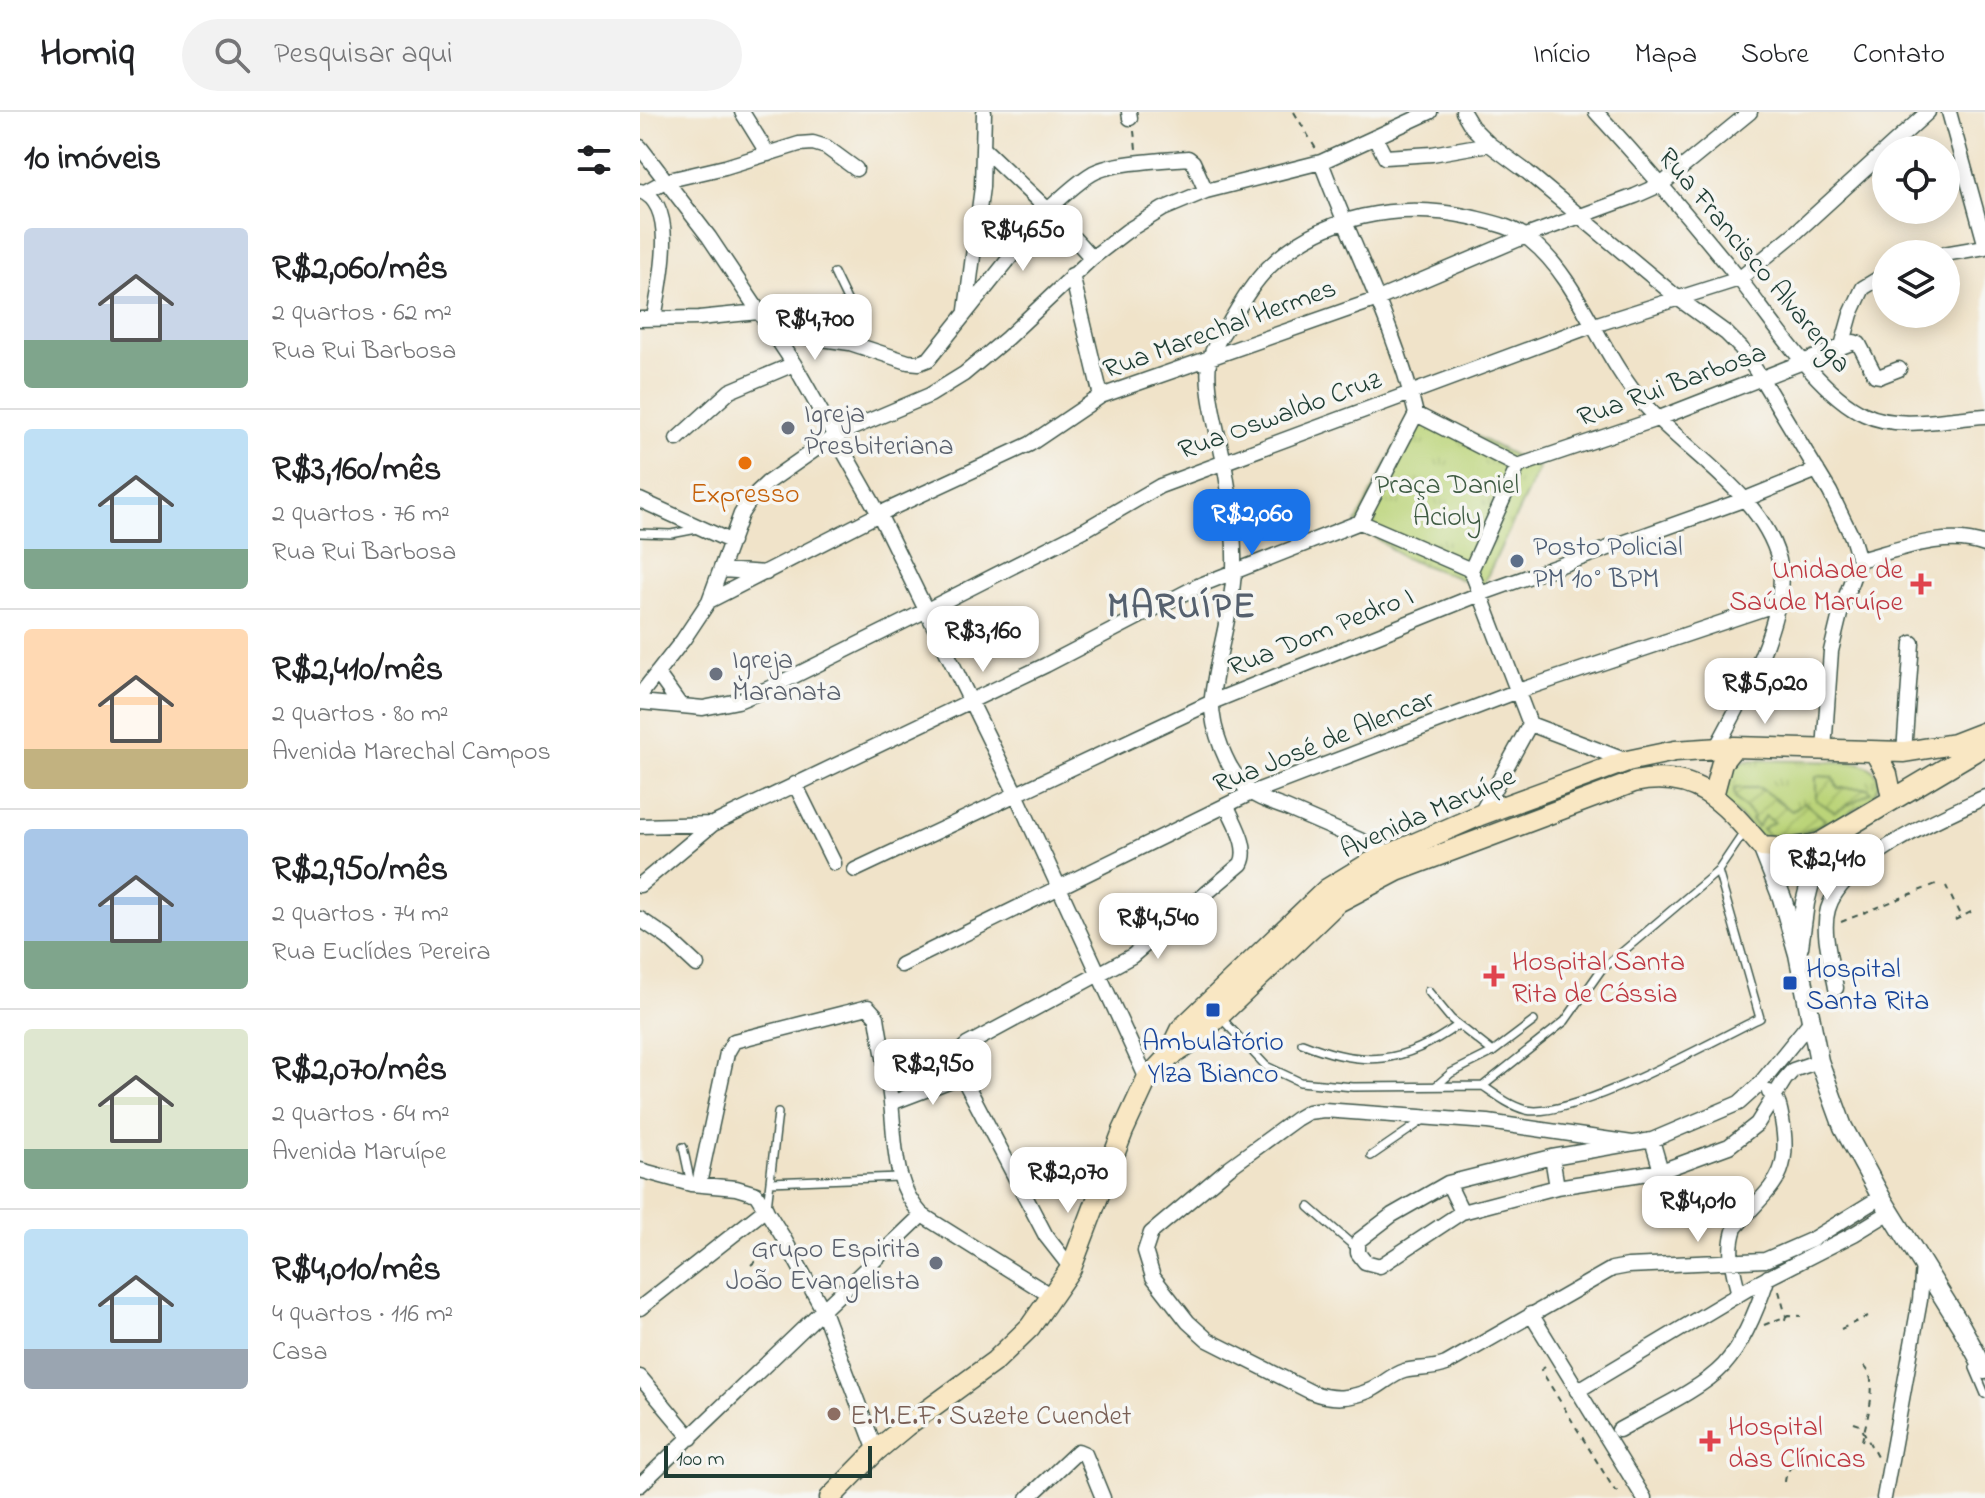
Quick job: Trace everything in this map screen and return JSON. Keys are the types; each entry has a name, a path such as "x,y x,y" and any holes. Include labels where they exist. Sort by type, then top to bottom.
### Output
{"main road":[{"path":"1892,798 1887,774 1875,752 1904,752 1954,744 1983,748"},
{"name":"Avenida Maruípe","path":"1166,1059 1180,1030 1303,910 1348,875 1390,853 1480,815 1627,761 1675,751 1725,747 1875,752"},
{"path":"1713,796 1725,747"},
{"path":"1762,847 1788,850 1820,843 1892,798 1983,748"},
{"name":"Avenida Maruípe","path":"830,1498 876,1451 1014,1345 1053,1297 1071,1268 1109,1165 1147,1079 1166,1059 1191,1043 1338,902 1397,871 1634,782 1655,778 1673,778 1693,784 1713,796 1762,847"}],"street":[{"path":"742,112 768,154"},
{"path":"966,310 985,150 984,112"},
{"path":"640,695 709,601 741,514 752,497 776,476 836,435 930,395 964,374 1092,258 1163,209 1206,191 1321,162 1430,112"},
{"path":"1463,112 1472,127 1489,144 1741,348 1841,512 1859,560 1841,610 1831,651 1824,750"},
{"name":"Rua Francisco Alvarenga","path":"1596,112 1662,184 1805,362 1848,405 1880,420 1902,422 1985,416"},
{"name":"Rua Marechal Hermes","path":"709,601 879,514 1030,444 1101,396 1378,299 1526,236 1662,184 1750,112"},
{"path":"1739,279 1794,234 1928,112"},
{"path":"1949,112 1985,245 1960,250"},
{"path":"1375,137 1385,157 1432,154 1489,144"},
{"path":"642,192 665,181 799,144 813,143 826,147 856,169"},
{"path":"640,147 709,237 794,364 879,514 1016,794 1147,1079"},
{"path":"985,150 1048,210 1092,258"},
{"path":"772,332 850,343 919,363 929,359 1048,210 1095,172 1113,166 1191,159 1206,191"},
{"path":"640,885 713,824 1109,633 1198,586 1360,522 1416,414 1378,299 1321,162"},
{"path":"642,192 650,196 663,222 664,264 647,318 699,318 758,312"},
{"path":"1390,853 1251,793 1230,766 1216,735 1212,702 1234,571 1231,517 1214,418 1209,357 1268,268 1291,250 1343,221 1386,211 1447,212 1496,223 1526,236 1550,258 1564,277 1591,326 1640,401 1698,454 1767,527 1779,562 1780,603 1725,747"},
{"path":"1072,275 1101,396"},
{"name":"Rua Oswaldo Cruz","path":"640,702 703,708 738,701 772,687 1086,529 1160,486 1591,326 1739,279"},
{"path":"1842,346 1851,314 1863,288 1872,283"},
{"path":"1842,346 1854,342 1859,344 1877,376 1899,369"},
{"name":"Rua Rui Barbosa","path":"1518,466 1657,419 1842,346"},
{"path":"677,439 730,391 794,364"},
{"path":"1416,414 1518,466 1471,570 1530,724 1480,815"},
{"name":"Rua Dom Pedro I","path":"855,870 1212,702 1480,594 1743,500 1817,470"},
{"path":"640,500 732,542"},
{"path":"1360,522 1471,570"},
{"path":"1859,560 1946,540 1964,539 1985,545"},
{"path":"722,570 766,573"},
{"name":"Rua José de Alencar","path":"901,965 1251,793 1518,691 1780,603"},
{"path":"1904,752 1912,643"},
{"path":"657,673 680,705"},
{"path":"1530,724 1627,761"},
{"path":"795,784 834,863"},
{"path":"1836,988 1826,928 1833,897 1845,880 1915,831 1985,797"},
{"path":"1071,1268 1046,1236 962,1076 957,1064 958,1053 967,1045 1100,975 1148,945 1241,864 1245,856 1244,848 1227,806"},
{"path":"640,826 713,824"},
{"path":"1798,954 1805,903 1820,843"},
{"path":"1762,847 1782,898 1798,954 1819,1061 1843,1127 1979,1369"},
{"path":"640,919 668,938 697,965"},
{"path":"695,1184 727,1053 734,1041 864,1006 872,1008 877,1017 891,1103 899,1177 912,1204 922,1215 1053,1297"},
{"path":"1810,1022 1759,1085 1739,1103 1652,1140 1552,1157 1448,1183 1392,1215 1358,1241 1356,1248 1365,1262 1380,1266 1462,1212 1557,1187 1661,1171 1729,1146 1749,1132 1793,1070 1819,1061"},
{"path":"891,1103 962,1076"},
{"path":"1739,1294 1730,1247 1735,1228 1783,1170 1786,1142 1779,1106 1774,1096 1759,1085"},
{"path":"1747,1097 1763,1114"},
{"path":"1632,1143 1488,1122 1324,1110 1308,1112 1230,1167 1151,1233 1145,1251 1153,1277 1188,1322 1208,1340 1325,1397 1342,1399 1372,1390 1404,1371 1436,1368 1612,1269 1765,1260 1885,1204"},
{"path":"1652,1140 1661,1171"},
{"path":"1552,1157 1557,1187"},
{"path":"640,1170 695,1184 747,1190 756,1194 822,1308 876,1451"},
{"path":"1448,1183 1462,1212"},
{"path":"1577,1391 1739,1294 1854,1234 1885,1204"},
{"path":"640,1308 766,1209"},
{"path":"640,1485 922,1215"},
{"path":"1884,1498 1920,1300 1923,1265"},
{"path":"1619,1430 1716,1373 1732,1355 1771,1276"},
{"path":"1531,1314 1637,1496"},
{"path":"640,1377 691,1438"},
{"path":"1028,1498 1065,1461 1080,1451 1085,1454 1103,1498"}],"lane":[{"path":"834,273 848,302 850,343"},
{"path":"640,533 671,534 698,528"},
{"path":"1219,1015 1266,1066 1300,1082 1353,1087 1483,1086 1565,1021 1601,970 1718,871 1746,829"},
{"path":"1483,1086 1501,1100 1527,1110 1588,1101 1760,1018 1718,871"},
{"path":"1428,991 1458,1025 1493,1052"},
{"path":"1434,1087 1451,1073 1493,1052 1534,1021"},
{"path":"1302,1043 1333,1056 1374,1059 1404,1054 1430,1045 1458,1025"},
{"path":"766,1209 778,1113"},
{"path":"1371,1156 1427,1117"},
{"path":"683,1147 695,1184"},
{"path":"770,1182 899,1177"},
{"path":"1309,1207 1356,1248"},
{"path":"1979,1369 1985,1394"}],"path":[{"path":"1294,112 1321,156 1321,162"},
{"path":"1129,115 1138,163 1132,165"},
{"path":"1826,928 1936,884"},
{"path":"1946,886 1961,917"},
{"path":"1955,920 1973,911"},
{"path":"751,1265 783,1237"},
{"path":"1771,1276 1786,1316 1784,1323"},
{"path":"1741,1336 1786,1316 1801,1316"},
{"path":"1841,1329 1868,1316"},
{"path":"1862,1441 1872,1388 1871,1376 1863,1365"},
{"path":"1546,1366 1541,1370 1615,1491 1637,1496"},
{"path":"1854,1423 1860,1425 1879,1462"},
{"path":"1785,1482 1786,1474 1798,1460 1806,1456 1811,1465"}],"green space":[{"name":"Praça Daniel Acioly","path":"1416,406 1539,468 1482,587 1402,557 1356,523"},
{"path":"1749,760 1855,762 1874,771 1878,787 1870,800 1804,839 1787,845 1759,835 1724,802 1724,772"},
{"path":"1816,776 1833,777 1838,788 1868,788 1871,792 1835,812 1816,800"},
{"path":"1760,788 1792,811 1804,802 1824,822 1790,840 1774,840 1762,829 1774,822 1765,816 1757,827 1751,820 1753,816 1735,798 1734,789"}],"place":[{"name":"Igreja Presbiteriana","path":"788,428"},
{"name":"Expresso","path":"745,463"},
{"name":"Posto Policial PM 10˚ BPM","path":"1517,561"},
{"name":"Unidade de Saúde Maruípe","path":"1921,584"},
{"name":"Igreja Maranata","path":"716,674"},
{"name":"Hospital Santa Rita de Cássia","path":"1494,976"},
{"name":"Hospital Santa Rita","path":"1790,983"},
{"name":"Ambulatório Ylza Bianco","path":"1213,1010"},
{"name":"Grupo Espirita João Evangelista","path":"936,1263"},
{"name":"E.M.E.F. Suzete Cuendet","path":"834,1414"},
{"name":"Hospital das Clínicas","path":"1710,1441"}],"district":[{"name":"MARUÍPE","path":"1182,604"}]}
